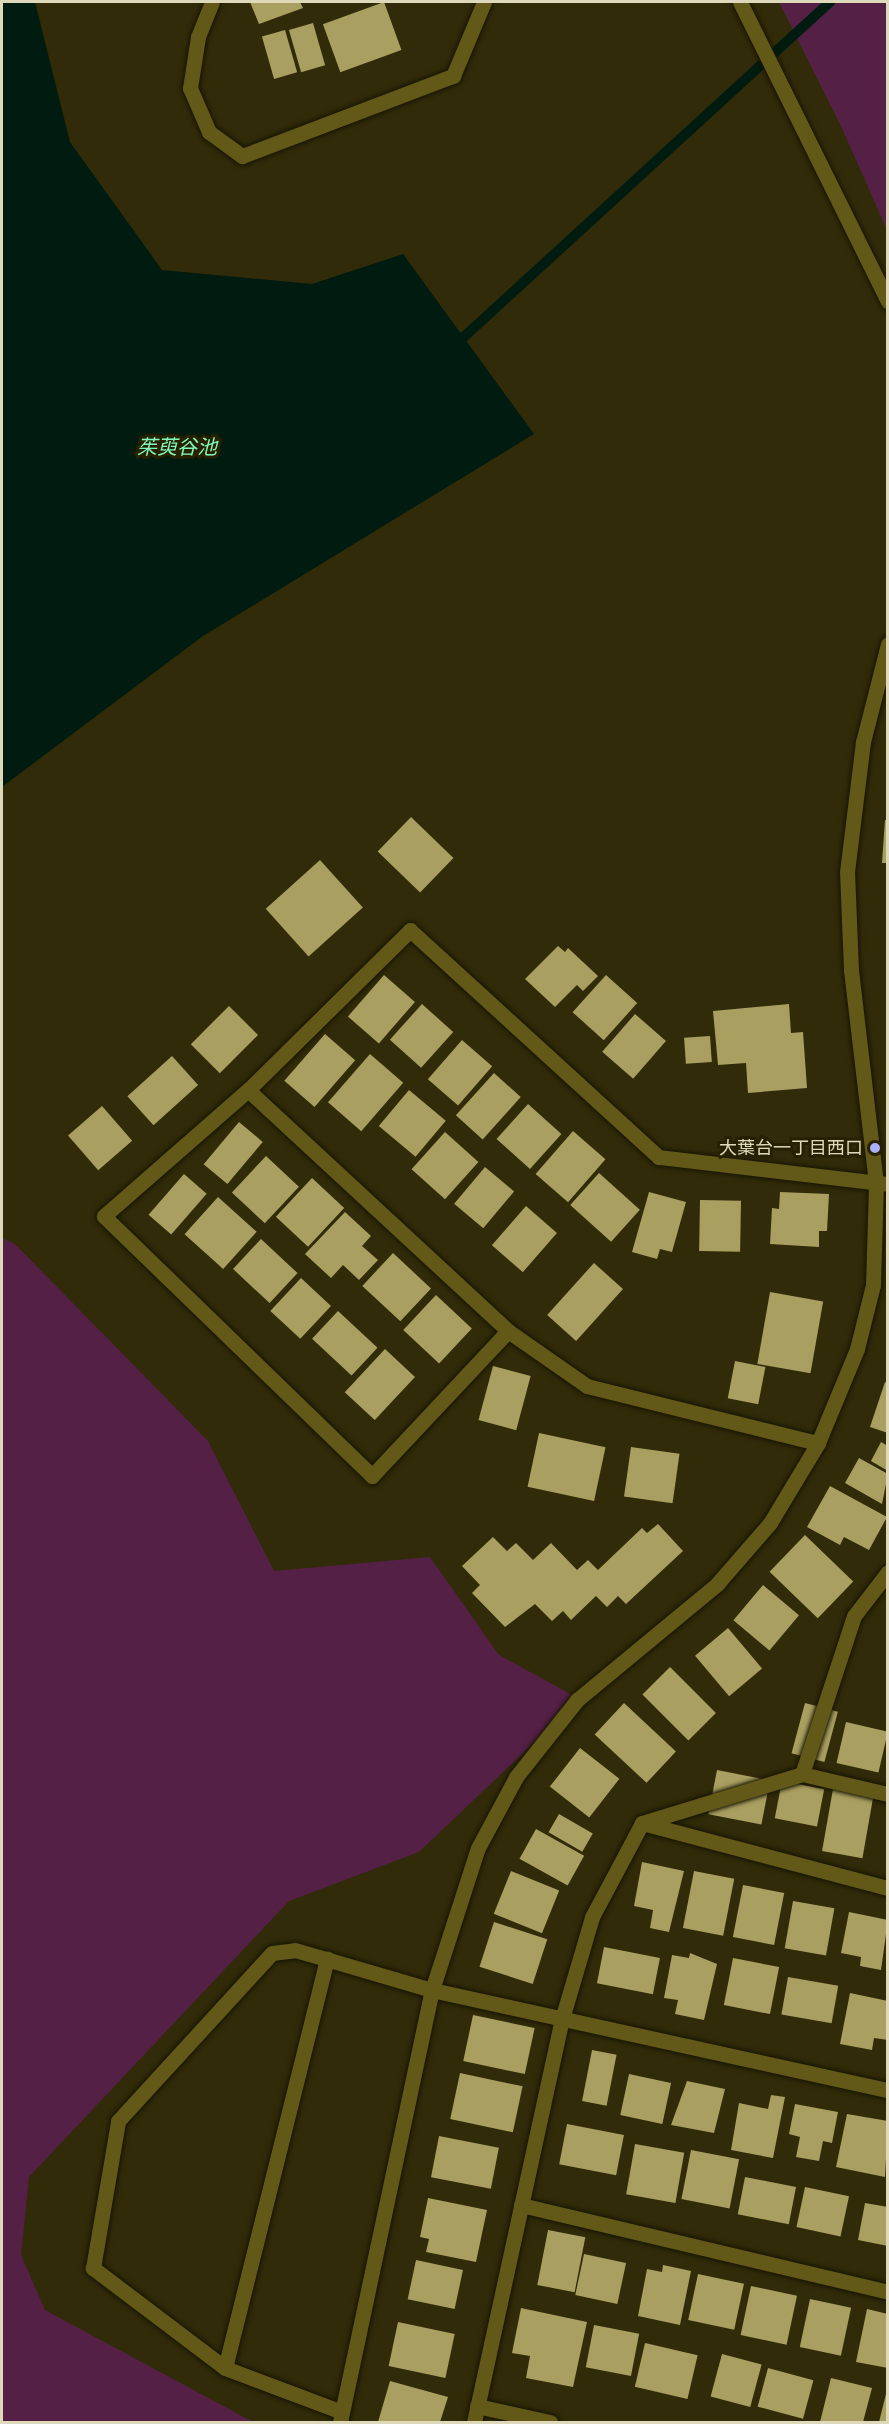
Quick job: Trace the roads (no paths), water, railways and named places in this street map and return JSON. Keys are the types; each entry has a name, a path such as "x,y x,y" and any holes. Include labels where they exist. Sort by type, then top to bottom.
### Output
{"street":[{"path":"212,2 198,37 189,88 209,132 242,156 453,76 484,2"},
{"path":"741,2 888,301"},
{"path":"888,644 863,742 847,872 851,970 882,1184 873,1285 857,1349 818,1443 770,1523 717,1584 577,1700 516,1777 478,1848 432,1990 341,2417 225,2368 93,2268 118,2121 272,1953 295,1950 432,1990 888,2090"},
{"path":"508,1331 372,1476 104,1216 248,1090 410,930 659,1157 882,1184"},
{"path":"248,1090 508,1331 587,1386 818,1443"},
{"path":"802,1774 854,1616 888,1572"},
{"path":"474,2422 562,2019 592,1917 642,1823 802,1774 888,1794"},
{"path":"642,1823 888,1888"},
{"path":"225,2368 327,1959"},
{"path":"521,2205 888,2292"},
{"path":"477,2406 550,2422"}],"water":[{"name":"茱萸谷池","path":"2,2 35,2 70,142 162,270 312,284 403,254 534,434 203,636 2,787"}],"waterway":[{"path":"454,346 830,2"}],"place":[{"name":"大葉台一丁目西口","path":"875,1148"}]}
